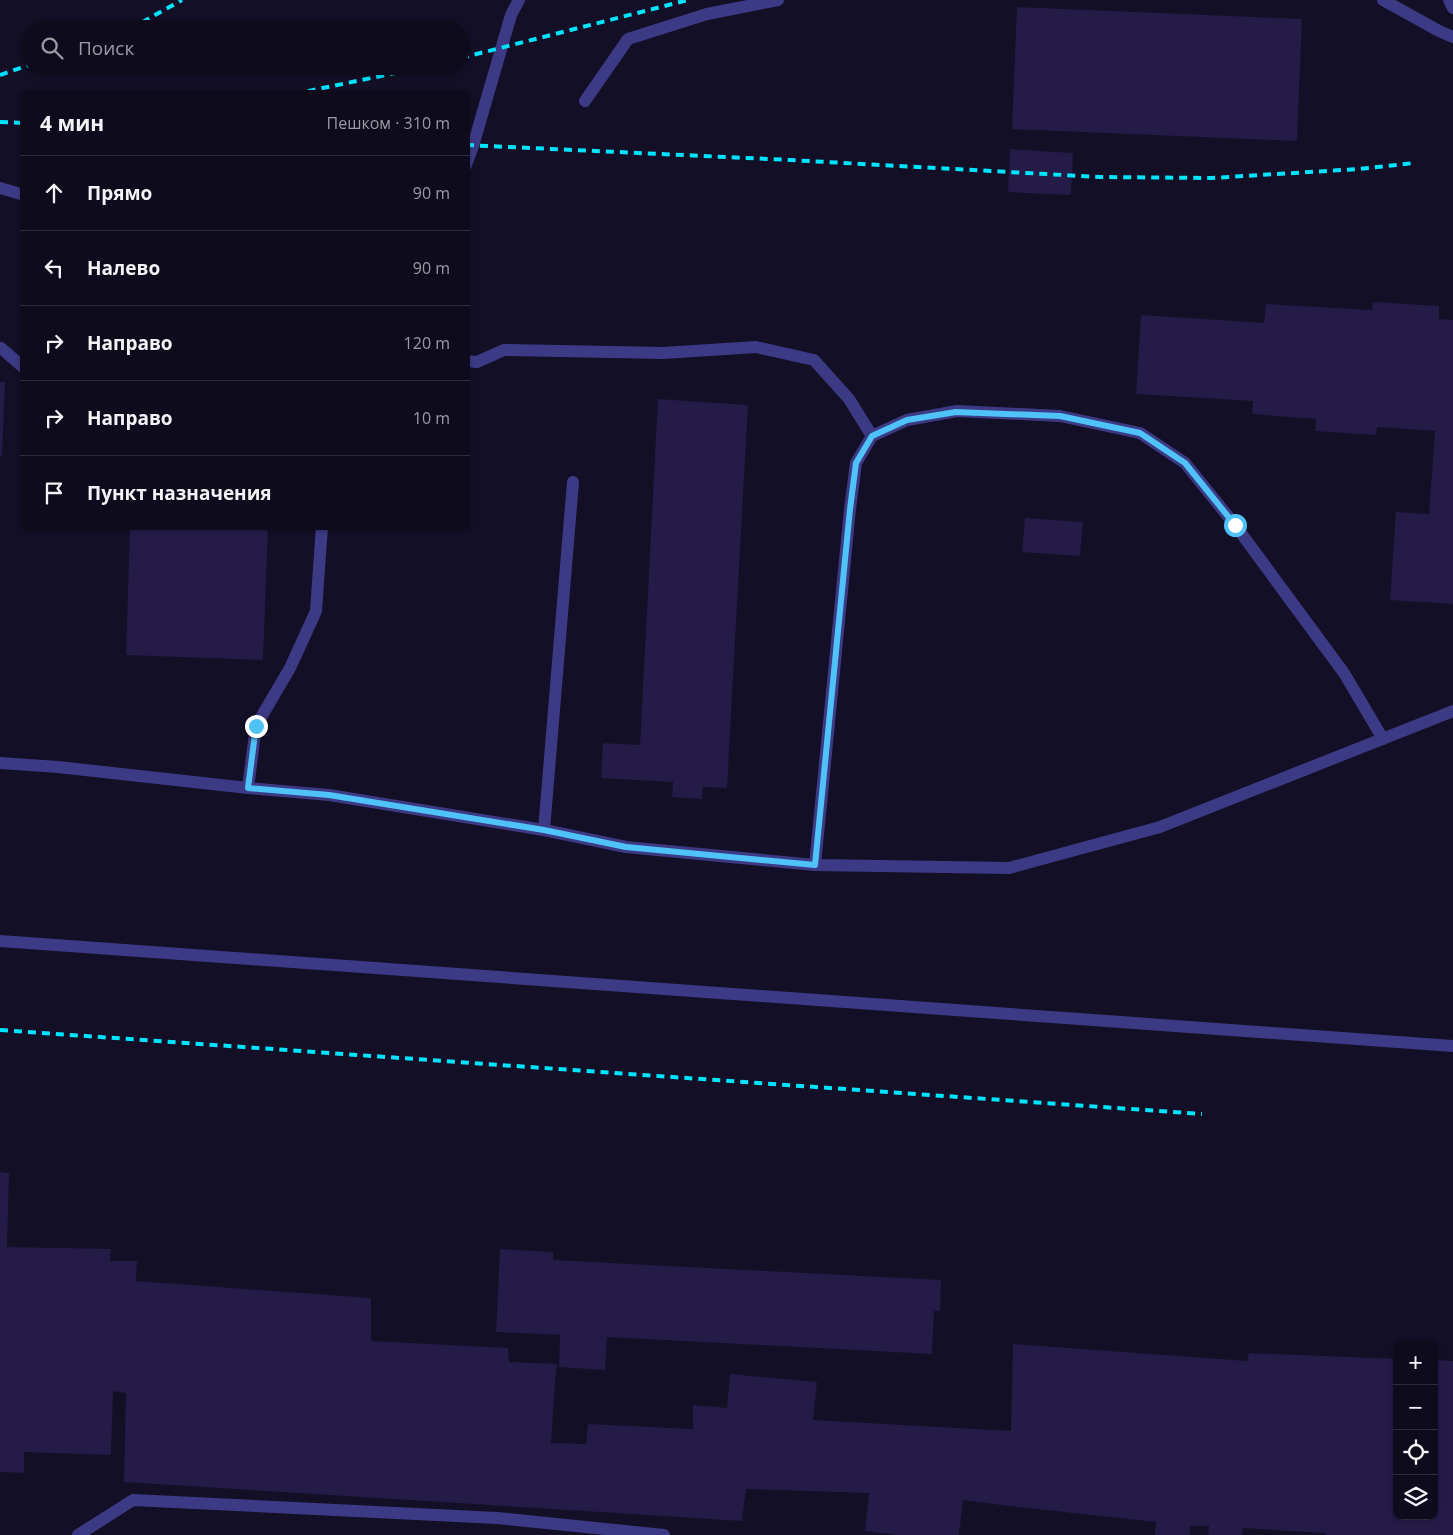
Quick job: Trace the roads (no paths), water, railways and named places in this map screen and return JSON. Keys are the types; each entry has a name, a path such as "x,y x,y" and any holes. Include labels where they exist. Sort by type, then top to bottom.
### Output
{"lane":[{"path":"470,156 511,15 519,0"},
{"path":"584,101 628,40 707,14 778,0"},
{"path":"1383,0 1453,37"},
{"path":"1449,0 1453,8"},
{"path":"0,188 20,194"},
{"path":"470,362 477,362 504,350 663,353 756,347 814,360 849,399 872,436"},
{"path":"1,348 20,365"},
{"path":"815,865 856,463 872,436 907,420 956,412 1060,416 1140,433 1185,463 1235,525 1344,673 1383,739"},
{"path":"544,830 573,482"},
{"path":"248,788 256,726 290,668 316,611 322,530"},
{"path":"0,763 58,767 329,795 544,830 626,847 815,865 1009,868 1160,827 1453,711"},
{"path":"0,941 1453,1046"},
{"path":"78,1535 133,1500 497,1518 664,1535"}],"railway":[{"path":"146,20 182,0"},
{"path":"470,56 688,0"},
{"path":"0,75 20,68"},
{"path":"313,90 386,75"},
{"path":"0,122 20,123"},
{"path":"470,145 1100,177 1211,178 1359,169 1414,163"},
{"path":"0,1030 1202,1114"}]}
